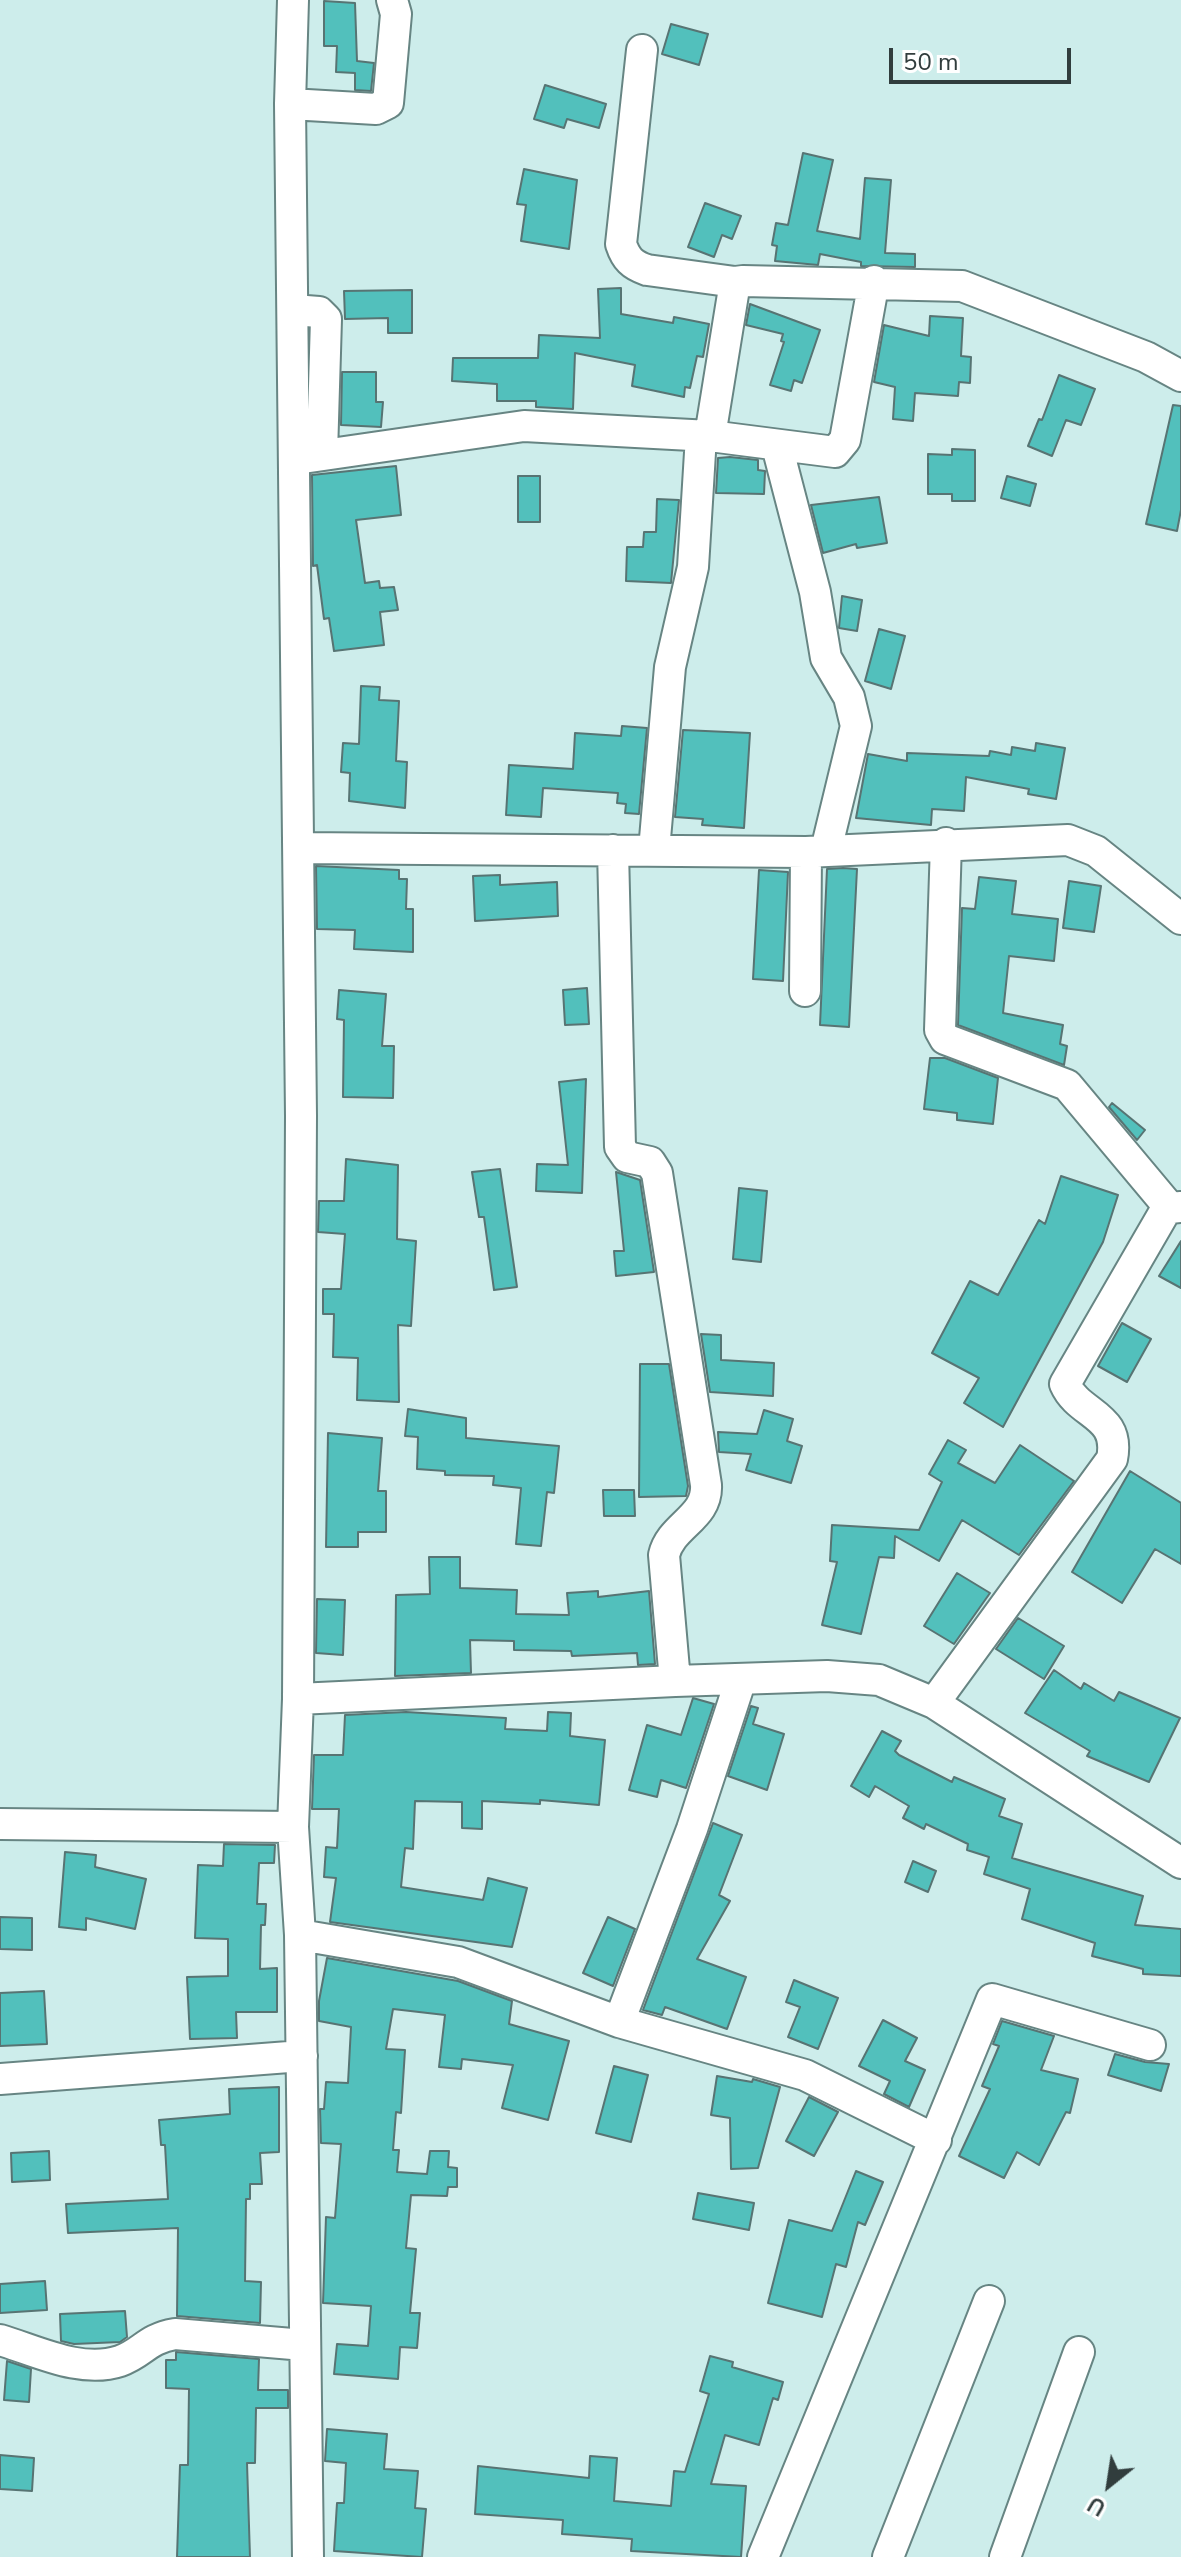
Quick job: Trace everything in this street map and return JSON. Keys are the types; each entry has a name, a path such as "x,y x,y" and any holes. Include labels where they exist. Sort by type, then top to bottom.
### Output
{"street":[{"path":"293,0 290,104 293,310 309,456 299,848 298,1699 293,1827 300,1935 308,2557"},
{"path":"290,104 376,109 388,103 396,14 392,0"},
{"path":"642,50 621,244 625,256 647,270 735,282 874,281 962,286 1146,357 1181,376"},
{"path":"309,456 524,426 705,436 827,453 842,447 874,281"},
{"path":"654,850 670,667 693,567 705,436 735,282"},
{"path":"777,446 815,592 826,658 854,709 856,726 816,851 805,991"},
{"path":"299,848 816,851 1068,840 1081,843 1181,919"},
{"path":"934,1703 1112,1459 1112,1435 1103,1420 1069,1394 1065,1384 1175,1208 1067,1085 945,1039 940,1030 946,843"},
{"path":"613,850 620,1147 627,1157 650,1162 657,1173 706,1485 703,1508 667,1542 664,1555 675,1681"},
{"path":"298,1699 827,1676 879,1680 934,1703 1181,1863"},
{"path":"619,2022 692,1829 741,1679"},
{"path":"0,1824 293,1827"},
{"path":"300,1935 444,1958 619,2022 805,2075 936,2140"},
{"path":"763,2557 994,1998 1150,2045"},
{"path":"0,2079 302,2056"},
{"path":"888,2557 989,2301"},
{"path":"0,2340 100,2367 124,2360 157,2337 175,2334 304,2345"},
{"path":"1005,2557 1079,2352"}],"building":[{"path":"324,1 355,3 357,61 374,63 371,91 355,90 355,73 336,72 337,46 324,46"},
{"path":"671,24 708,34 699,65 662,54"},
{"path":"545,85 606,104 599,128 567,119 564,128 534,119"},
{"path":"803,153 833,160 817,231 860,239 865,178 891,180 885,253 915,254 915,267 861,266 861,262 820,254 818,265 775,261 777,246 772,245 776,223 788,225"},
{"path":"524,169 577,180 569,249 521,241 526,205 517,204"},
{"path":"705,203 741,216 732,239 722,235 714,257 688,247"},
{"path":"621,288 621,314 673,323 674,317 709,324 703,357 697,356 690,388 685,387 684,397 632,386 635,365 575,353 573,409 536,407 536,401 497,401 497,384 452,381 453,358 538,358 539,335 600,338 598,289"},
{"path":"412,290 412,333 388,333 388,318 345,319 344,291"},
{"path":"750,304 820,330 802,383 794,380 791,391 770,385 784,342 781,341 783,334 746,325"},
{"path":"930,316 963,318 961,356 971,357 970,383 959,382 958,396 915,393 913,421 893,419 895,387 874,382 884,325 929,336"},
{"path":"342,372 376,372 376,402 383,402 381,427 341,425"},
{"path":"1059,375 1095,389 1081,425 1066,420 1052,456 1028,446 1039,419 1042,420"},
{"path":"1173,405 1181,406 1181,510 1177,531 1146,524"},
{"path":"952,449 975,450 975,501 952,501 952,494 928,494 928,454 952,455"},
{"path":"718,458 758,460 758,470 765,471 764,494 716,493"},
{"path":"396,466 401,515 356,520 365,583 379,581 380,588 394,587 398,610 380,612 384,645 334,651 329,618 324,619 317,565 313,566 312,475"},
{"path":"518,476 540,476 540,522 518,522"},
{"path":"1007,476 1036,484 1030,506 1001,498"},
{"path":"879,497 887,543 857,548 856,544 823,553 811,505"},
{"path":"657,499 679,500 671,583 626,581 627,547 643,547 644,532 656,532"},
{"path":"842,596 862,600 857,631 839,628"},
{"path":"879,629 905,636 891,689 865,681"},
{"path":"361,686 380,687 379,700 399,701 396,761 407,762 405,808 349,801 350,773 341,772 343,743 359,744"},
{"path":"622,726 647,728 639,814 625,813 626,804 617,803 618,793 543,788 541,817 506,815 509,765 573,769 575,733 621,736"},
{"path":"683,730 750,733 744,828 702,825 703,819 675,817"},
{"path":"1036,743 1065,748 1056,799 1028,794 1029,789 966,777 964,811 932,809 931,825 856,818 868,754 907,761 907,753 989,756 990,751 1011,755 1012,747 1035,751"},
{"path":"316,866 399,870 399,879 407,879 406,909 413,909 413,952 354,949 355,930 317,929"},
{"path":"827,869 857,869 849,1027 820,1025"},
{"path":"759,870 788,872 783,981 753,979"},
{"path":"500,875 500,885 557,882 558,916 475,921 473,876"},
{"path":"979,877 1016,881 1012,914 1058,919 1054,961 1009,956 1003,1013 1063,1025 1060,1044 1067,1046 1064,1065 958,1025 962,908 975,909"},
{"path":"1069,881 1101,886 1094,932 1063,928"},
{"path":"587,988 589,1024 565,1025 563,990"},
{"path":"339,990 386,994 382,1046 394,1046 393,1098 343,1097 344,1020 337,1019"},
{"path":"930,1058 945,1058 998,1078 993,1124 957,1120 957,1113 924,1109"},
{"path":"586,1079 582,1193 536,1191 537,1164 568,1165 559,1082"},
{"path":"1112,1103 1145,1130 1137,1140 1109,1107"},
{"path":"346,1159 398,1165 397,1239 416,1241 411,1326 398,1325 399,1402 357,1400 358,1358 333,1357 334,1314 323,1314 323,1289 341,1289 345,1234 318,1232 319,1201 344,1201"},
{"path":"500,1169 517,1287 494,1290 484,1217 479,1217 472,1172"},
{"path":"616,1172 640,1180 654,1272 616,1276 614,1251 624,1251"},
{"path":"1061,1176 1118,1195 1103,1242 1003,1427 964,1403 979,1378 932,1353 970,1281 998,1295 1039,1220 1045,1224"},
{"path":"739,1188 767,1191 761,1262 733,1259"},
{"path":"1181,1241 1181,1288 1159,1276"},
{"path":"1122,1323 1151,1339 1127,1382 1098,1366"},
{"path":"701,1334 721,1335 721,1360 774,1363 773,1396 710,1392"},
{"path":"640,1364 669,1364 688,1486 686,1496 639,1497"},
{"path":"408,1409 466,1418 466,1438 559,1446 554,1493 547,1492 541,1546 516,1544 521,1488 493,1485 494,1476 445,1475 445,1471 417,1469 418,1437 405,1436"},
{"path":"764,1410 793,1419 787,1441 802,1446 791,1483 746,1470 751,1454 719,1452 718,1432 757,1434"},
{"path":"328,1433 382,1438 378,1491 386,1491 386,1532 358,1532 358,1547 326,1547"},
{"path":"948,1440 966,1450 958,1463 995,1483 1020,1445 1074,1481 1019,1555 962,1520 939,1561 895,1536 894,1558 879,1557 861,1634 822,1625 837,1562 830,1561 832,1525 919,1530 942,1482 929,1474"},
{"path":"1130,1471 1181,1503 1181,1564 1155,1549 1122,1603 1072,1572"},
{"path":"603,1490 634,1490 635,1516 604,1516"},
{"path":"429,1557 460,1557 460,1588 517,1590 516,1614 569,1615 567,1593 598,1591 598,1597 649,1591 655,1664 638,1665 637,1653 572,1656 571,1651 514,1650 514,1641 470,1640 471,1673 395,1676 396,1595 430,1594"},
{"path":"957,1573 990,1593 954,1644 924,1626"},
{"path":"317,1599 345,1600 343,1655 316,1653"},
{"path":"1018,1618 1064,1646 1044,1679 996,1649"},
{"path":"1054,1670 1081,1689 1084,1683 1114,1701 1119,1692 1180,1718 1149,1782 1087,1756 1090,1751 1025,1713"},
{"path":"693,1698 714,1704 686,1788 661,1780 657,1797 629,1790 647,1725 681,1735"},
{"path":"751,1706 758,1708 753,1724 784,1734 767,1790 728,1776"},
{"path":"406,1712 506,1718 505,1729 547,1731 548,1712 571,1713 570,1736 605,1740 599,1805 540,1800 540,1804 482,1801 482,1829 462,1828 462,1802 415,1801 413,1849 405,1848 401,1887 483,1900 488,1878 527,1888 512,1947 330,1922 336,1878 324,1877 326,1847 337,1848 339,1809 312,1809 314,1755 343,1755 345,1715"},
{"path":"882,1731 901,1741 895,1751 899,1755 952,1782 954,1777 1005,1799 999,1816 1022,1824 1012,1858 1143,1896 1135,1925 1181,1929 1181,1976 1143,1974 1143,1969 1092,1956 1095,1943 1022,1919 1030,1889 984,1874 989,1857 967,1850 968,1844 926,1824 924,1829 903,1818 909,1806 875,1786 869,1797 851,1786"},
{"path":"713,1823 742,1835 719,1895 730,1901 697,1959 746,1977 727,2029 665,2007 662,2015 643,2010"},
{"path":"224,1844 275,1845 274,1863 259,1863 257,1904 266,1904 265,1925 261,1925 260,1969 277,1968 277,2012 236,2012 237,2038 190,2039 187,1977 228,1976 228,1939 195,1938 198,1865 223,1866"},
{"path":"65,1852 96,1855 95,1867 146,1879 135,1929 86,1918 86,1930 59,1927"},
{"path":"913,1861 936,1871 928,1892 905,1882"},
{"path":"0,1917 32,1918 32,1950 0,1949"},
{"path":"608,1917 635,1929 613,1986 583,1973"},
{"path":"327,1958 458,1981 512,2001 509,2024 569,2041 548,2120 502,2108 513,2065 462,2059 461,2069 439,2067 445,2015 393,2009 386,2049 405,2050 401,2113 396,2112 393,2150 399,2150 397,2172 427,2174 430,2151 449,2151 448,2167 457,2168 457,2187 448,2187 447,2196 411,2195 406,2248 416,2249 410,2313 420,2313 417,2348 400,2347 398,2379 334,2374 337,2344 368,2346 371,2306 323,2303 326,2217 335,2218 341,2144 321,2143 320,2109 324,2109 326,2082 348,2083 351,2027 319,2021 319,2001"},
{"path":"794,1980 838,1998 818,2049 788,2037 800,2007 786,2002"},
{"path":"44,1991 47,2044 0,2046 0,1993"},
{"path":"883,2020 917,2038 905,2061 925,2070 909,2107 884,2094 890,2081 859,2066"},
{"path":"1002,2021 1054,2036 1041,2070 1078,2079 1070,2113 1066,2112 1039,2165 1017,2152 1004,2178 959,2156 990,2089 982,2086 999,2046 993,2044"},
{"path":"1115,2054 1145,2062 1169,2064 1161,2091 1108,2075"},
{"path":"614,2066 648,2075 631,2142 596,2133"},
{"path":"717,2076 752,2082 753,2079 780,2087 758,2168 731,2169 730,2118 711,2115"},
{"path":"279,2087 279,2152 260,2153 262,2184 250,2184 250,2199 246,2199 245,2281 261,2282 260,2323 177,2316 178,2228 68,2233 66,2204 168,2199 165,2145 161,2145 159,2120 230,2114 229,2089"},
{"path":"809,2097 838,2112 814,2156 786,2141"},
{"path":"49,2151 50,2180 12,2182 11,2153"},
{"path":"856,2171 883,2182 865,2225 858,2222 846,2267 836,2264 822,2317 768,2303 789,2220 832,2231"},
{"path":"698,2193 754,2203 749,2230 693,2219"},
{"path":"45,2281 47,2310 0,2313 0,2284"},
{"path":"125,2311 127,2337 120,2342 74,2344 61,2341 60,2314"},
{"path":"176,2352 259,2359 258,2390 288,2390 288,2408 256,2408 255,2463 247,2463 250,2557 177,2557 180,2465 188,2465 189,2389 166,2388 166,2360 176,2360"},
{"path":"710,2356 733,2362 732,2367 783,2382 778,2400 773,2398 759,2445 725,2435 711,2484 746,2486 741,2557 631,2551 632,2539 562,2534 563,2520 475,2514 478,2466 589,2478 590,2456 617,2458 614,2501 671,2506 674,2471 685,2472 709,2394 700,2391"},
{"path":"7,2361 31,2369 29,2402 4,2400"},
{"path":"327,2429 387,2434 384,2469 418,2471 415,2508 426,2509 422,2557 334,2551 337,2503 344,2503 346,2463 325,2461"},
{"path":"0,2455 34,2458 32,2491 0,2489"}]}
